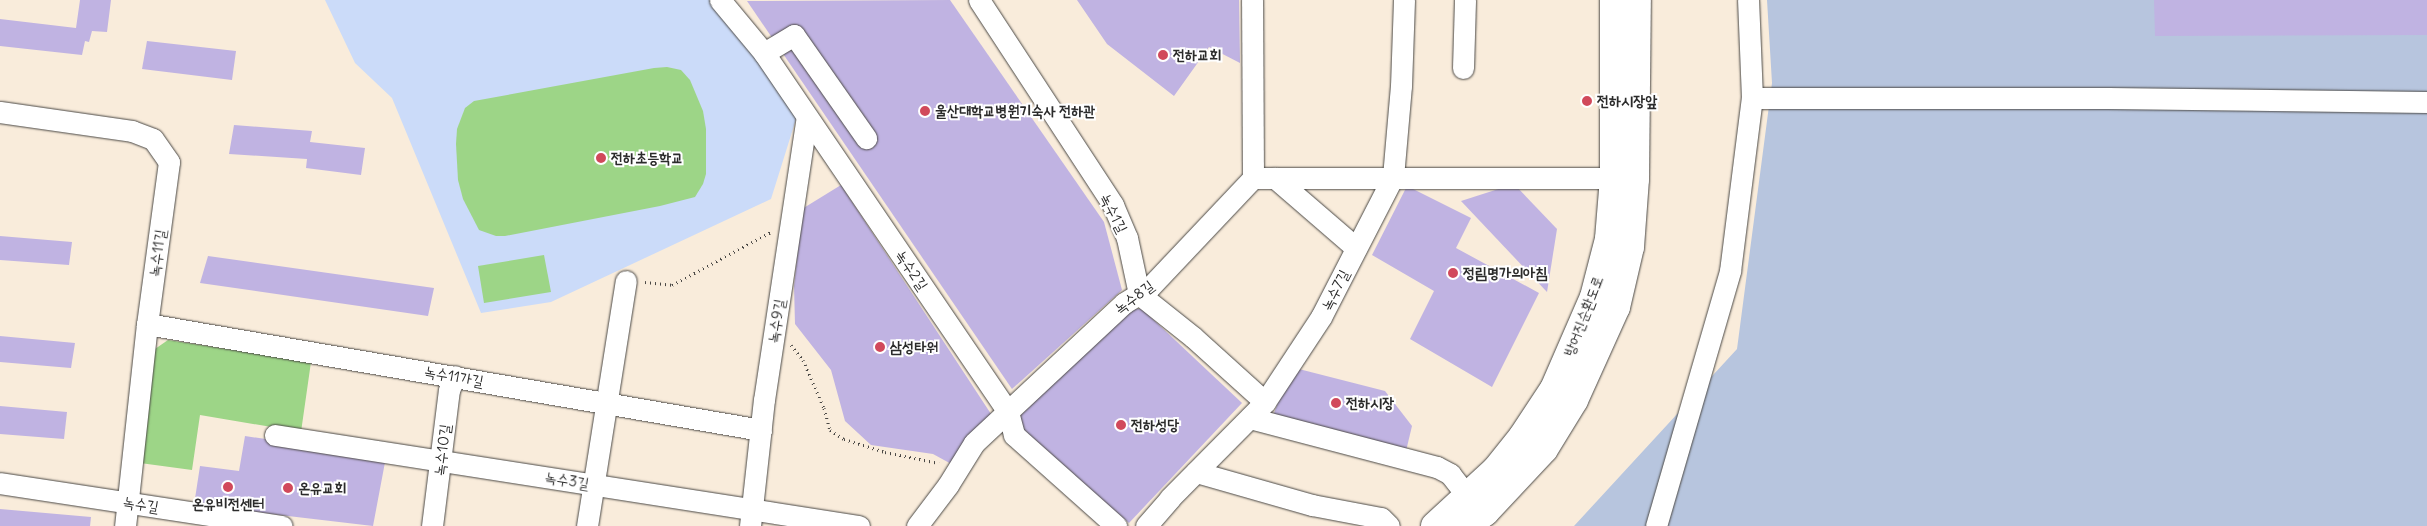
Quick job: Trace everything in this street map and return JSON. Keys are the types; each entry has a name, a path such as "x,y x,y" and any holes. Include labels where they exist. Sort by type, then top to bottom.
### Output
{"main road":[{"name":"방어진순환도로","path":"1435,526 1468,497 1501,463 1523,436 1554,389 1594,297 1609,239 1614,178 1614,0"},
{"name":"방어진순환도로","path":"1467,526 1484,512 1544,449 1574,400 1616,307 1630,247 1635,188 1637,0"}],"street":[{"name":"녹수2길","path":"720,0 764,53 1008,412 1014,435 1116,526"},
{"name":"녹수1길","path":"979,0 1113,205 1128,238 1139,294"},
{"path":"1252,0 1253,178 1614,178"},
{"name":"녹수7길","path":"1146,526 1265,402 1321,316 1392,177 1400,86 1404,0"},
{"path":"1463,68 1465,0"},
{"path":"1656,526 1730,271 1752,98 1748,0"},
{"path":"764,53 794,35 866,138"},
{"path":"1752,98 2108,98 2427,102"},
{"name":"녹수11길","path":"0,112 132,131 153,139 169,162 147,324 125,526"},
{"name":"녹수9길","path":"751,518 761,430 807,117"},
{"name":"녹수8길","path":"917,526 955,473 974,442 1124,303 1149,288 1253,178"},
{"path":"1275,178 1356,248"},
{"path":"587,526 626,281"},
{"path":"1139,294 1193,337 1265,402"},
{"name":"녹수11가길","path":"147,324 761,430"},
{"name":"녹수10길","path":"432,526 449,390 455,376"},
{"path":"1250,418 1437,467 1450,474 1468,497"},
{"name":"녹수3길","path":"275,435 593,485 751,518 859,526"},
{"path":"1196,472 1312,504 1382,518 1389,526"},
{"name":"녹수길","path":"0,483 282,526"}],"path":[{"path":"626,281 672,285 791,222"},
{"path":"776,325 803,360 824,408 830,430 844,439 885,452 942,463 955,473"}],"shaded area":[{"name":"전하초등학교","path":"325,0 710,0 731,23 797,116 771,199 551,302 481,313 392,98 355,63"},
{"path":"1767,0 2427,0 2427,526 1574,526 1737,349 1772,83"}],"green space":[{"path":"667,67 681,70 690,80 703,111 706,129 706,174 703,184 695,197 660,206 505,236 496,236 479,230 463,199 458,180 457,129 465,108 474,101"},
{"path":"544,255 551,292 484,303 478,266"},
{"path":"168,340 311,362 301,432 200,415 192,470 140,463 155,349"}],"building":[{"path":"80,0 111,0 107,32 92,31 89,42 85,41 82,55 0,46 0,19 76,28"},
{"name":"울산대학교병원기숙사 전하관","path":"950,0 1104,222 1122,290 1012,389 747,1"},
{"name":"전하교회","path":"1077,0 1239,0 1240,63 1209,47 1174,96 1107,44"},
{"path":"2154,0 2427,0 2427,35 2155,36"},
{"path":"147,41 236,51 232,80 142,69"},
{"path":"234,125 312,131 310,142 365,148 361,175 306,168 307,159 229,154"},
{"path":"1514,184 1557,229 1547,292 1461,201"},
{"name":"삼성타워","path":"841,185 993,417 955,466 933,454 871,445 845,421 831,370 795,324 794,286 802,209"},
{"name":"정림명가의아침","path":"1407,186 1471,218 1456,248 1539,293 1492,387 1410,339 1434,291 1372,255"},
{"path":"0,236 72,242 69,265 0,260"},
{"path":"208,256 434,288 428,316 200,283"},
{"name":"전하성당","path":"1127,309 1142,309 1242,403 1129,523 1021,435 1021,415"},
{"path":"0,336 75,343 71,368 0,362"},
{"name":"전하시장","path":"1291,367 1385,391 1412,426 1406,451 1273,416"},
{"path":"0,406 67,412 64,439 0,434"},
{"name":"온유교회","path":"245,436 386,457 373,526 194,505 200,466 239,471"},
{"path":"0,509 91,517 90,526 0,526"}],"place":[{"name":"전하교회","path":"1163,55"},
{"name":"전하시장앞","path":"1587,101"},
{"name":"울산대학교병원기숙사 전하관","path":"925,111"},
{"name":"전하초등학교","path":"601,158"},
{"name":"정림명가의아침","path":"1453,273"},
{"name":"삼성타워","path":"880,347"},
{"name":"전하시장","path":"1336,403"},
{"name":"전하성당","path":"1121,425"},
{"name":"온유비전센터","path":"228,487"},
{"name":"온유교회","path":"288,488"}]}
